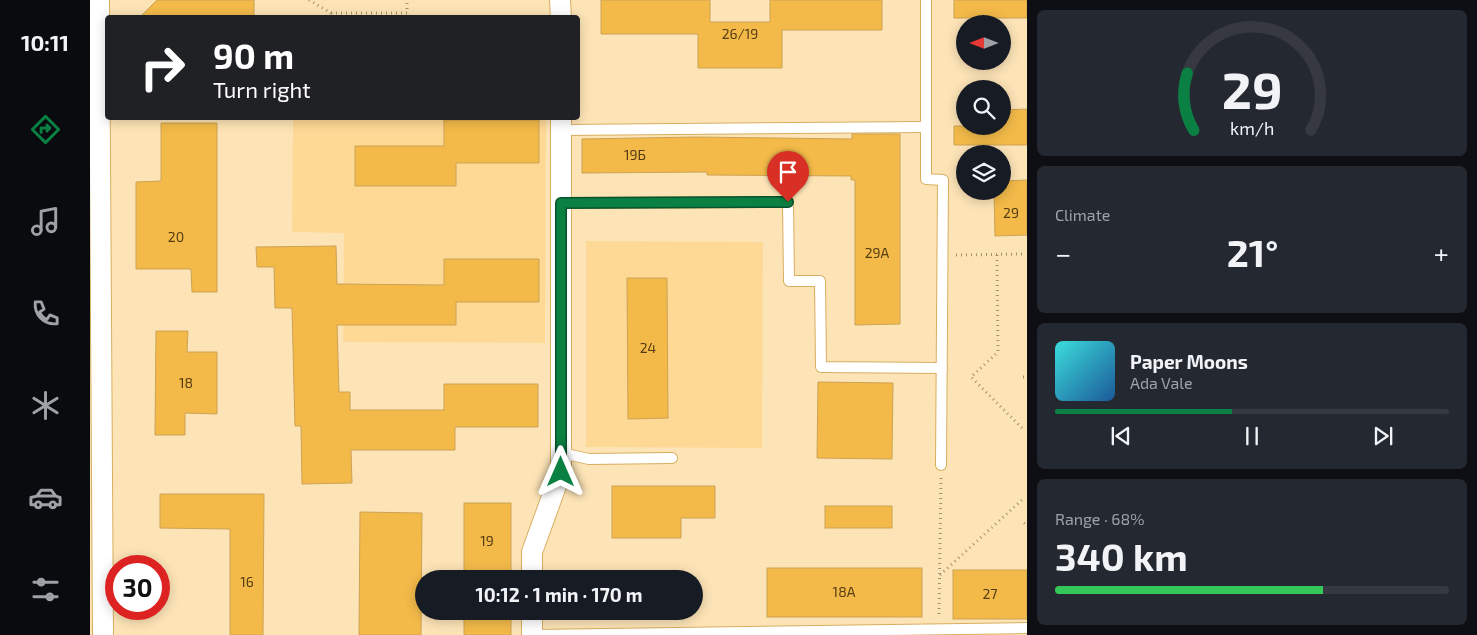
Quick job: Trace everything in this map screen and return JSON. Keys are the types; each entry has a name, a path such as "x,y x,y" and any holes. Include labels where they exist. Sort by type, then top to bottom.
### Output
{"street":[{"path":"99,0 103,635"},
{"path":"560,0 560,15"},
{"path":"532,570 532,552 561,472 561,124"},
{"path":"532,620 532,635"}],"lane":[{"path":"926,0 926,179 943,180 942,464"},
{"path":"561,124 925,127"},
{"path":"561,203 788,202 789,281 820,281 821,367 942,368"},
{"path":"561,453 590,459 672,458"},
{"path":"532,635 1027,628"}],"path":[{"path":"309,0 331,15 407,13 407,0"},
{"path":"943,255 1023,254"},
{"path":"997,255 998,352 970,377 1024,430"},
{"path":"938,629 942,464"},
{"path":"940,576 1024,498"}],"shaded area":[{"path":"293,120 546,120 545,343 343,342 344,233 292,232"},
{"path":"586,241 763,242 762,448 586,447"}],"building":[{"path":"157,0 254,0 254,15 142,15"},
{"path":"601,0 710,0 710,22 770,22 770,0 882,0 882,30 782,30 782,68 698,68 698,34 601,34"},
{"path":"954,0 1027,0 1027,18 1011,18 1011,15 956,15 956,18 954,18"},
{"path":"1027,109 1027,145 954,145 954,126 956,126 956,135 1011,135 1011,110"},
{"path":"444,120 539,120 539,163 456,163 456,186 355,186 355,146 444,146"},
{"path":"161,123 217,123 217,292 192,292 191,269 136,269 136,182 161,181"},
{"path":"852,134 900,134 900,324 855,325 855,180 851,180 851,176 707,175 707,172 582,173 582,139 696,137 852,139"},
{"path":"1027,180 1027,235 995,236 994,200 1011,200 1011,181"},
{"path":"336,246 337,284 444,285 444,259 539,259 539,302 456,302 456,325 337,325 339,392 350,392 350,410 444,410 444,384 538,384 538,427 455,427 455,450 351,450 352,483 302,484 301,426 295,426 292,308 275,308 274,267 257,267 256,247"},
{"path":"627,278 667,278 668,418 628,419"},
{"path":"156,331 188,331 187,352 217,352 217,414 185,413 185,435 155,435"},
{"path":"818,382 893,383 892,459 817,458"},
{"path":"612,486 715,486 715,518 681,518 681,538 612,538"},
{"path":"160,494 264,494 263,635 230,635 230,529 160,528"},
{"path":"464,503 511,503 511,570 464,570"},
{"path":"825,506 892,506 892,528 825,528"},
{"path":"360,512 422,513 422,570 415,570 415,620 421,620 421,635 359,635"},
{"path":"767,568 922,568 922,617 767,617"},
{"path":"953,570 1027,570 1027,619 953,619"},
{"path":"464,620 511,620 511,635 464,635"}],"route":[{"path":"561,472 561,203 788,202"}]}
